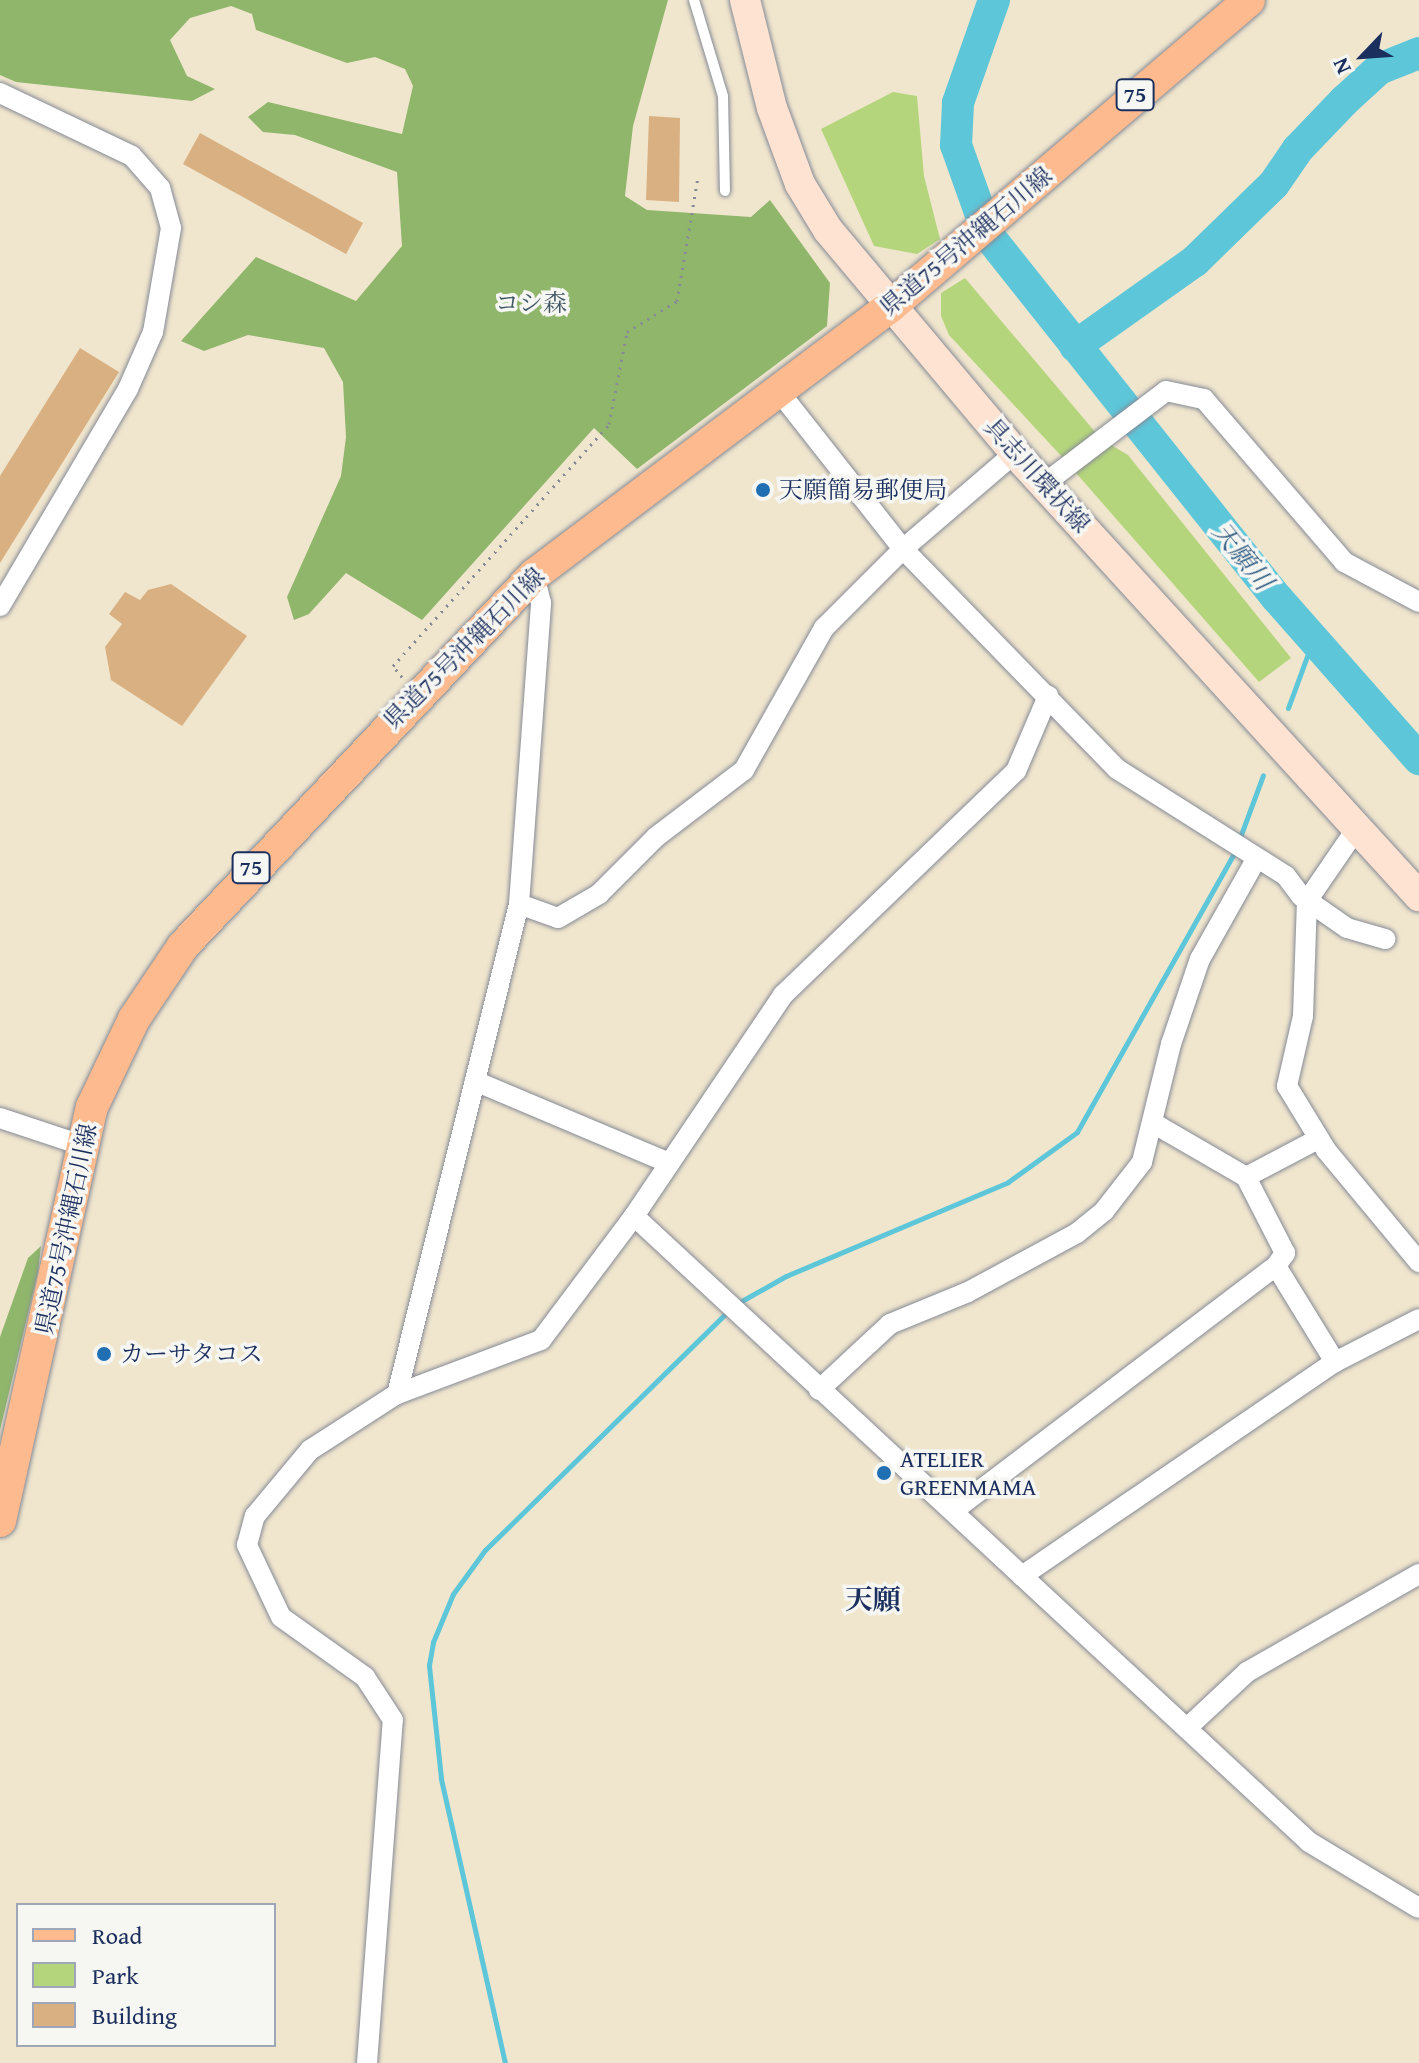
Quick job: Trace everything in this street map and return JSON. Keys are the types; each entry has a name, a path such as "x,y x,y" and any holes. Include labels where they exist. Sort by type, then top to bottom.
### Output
{"main road":[{"name":"具志川環状線","path":"745,0 772,108 800,184 828,230 1015,453 1419,896"},
{"name":"県道75号沖縄石川線","path":"0,1521 81,1145 119,1047 183,946 416,693 534,575 777,389 890,307 1249,0"}],"street":[{"path":"0,93 132,156 160,188 171,228 153,332 128,389 0,606"},
{"path":"777,389 828,460 903,549 1117,769 1286,876 1307,901 1347,928 1385,939"},
{"path":"1044,484 1166,391 1204,399 1344,562 1419,602"},
{"path":"519,904 558,918 599,894 656,837 744,770 824,628 903,549 1015,453"},
{"path":"397,1394 519,904 541,603 534,575"},
{"path":"367,2063 393,1720 365,1677 281,1617 247,1545 255,1516 310,1450 397,1394 541,1340 634,1216 783,995 1016,771 1048,696"},
{"path":"1357,828 1307,901 1303,1016 1287,1086 1318,1139 1419,1262"},
{"path":"819,1390 890,1324 968,1292 1077,1233 1104,1211 1142,1162 1171,1044 1200,959 1257,858"},
{"path":"475,1081 669,1163"},
{"path":"0,1118 81,1145"},
{"path":"953,1511 1276,1266 1285,1253 1246,1177 1153,1123"},
{"path":"1246,1177 1318,1139"},
{"path":"634,1216 1309,1842 1419,1908"},
{"path":"1276,1266 1335,1362"},
{"path":"1022,1576 1335,1362 1419,1319"},
{"path":"1187,1728 1247,1672 1414,1572 1419,1574"}],"lane":[{"path":"694,0 723,96 725,191"}],"path":[{"path":"416,693 393,666 609,424 627,332 677,301 698,177"}],"green space":[{"name":"コシ森","path":"0,0 668,0 633,126 625,196 647,210 751,217 770,200 830,283 827,326 637,469 594,428 422,620 346,573 309,614 294,620 287,597 341,476 346,437 343,382 324,348 248,335 204,351 181,341 256,257 356,301 402,246 397,172 295,135 263,132 248,117 268,102 402,134 413,86 405,69 375,57 347,63 256,30 252,14 231,6 190,18 170,40 187,76 215,89 192,101 16,82 0,75"},
{"path":"893,92 917,96 924,176 940,239 917,254 874,246 821,129"},
{"path":"965,278 1096,433 1064,459 949,335 941,316 941,293"},
{"path":"1111,445 1128,455 1291,658 1259,682 1076,473"},
{"path":"41,1246 38,1272 0,1430 0,1337 28,1258"}],"building":[{"path":"649,116 680,118 679,202 646,200"},
{"path":"200,133 363,223 346,254 183,164"},
{"path":"80,348 119,372 0,563 0,476"},
{"path":"171,584 247,636 182,726 111,680 105,647 122,624 109,614 125,592 140,600 148,590"}],"waterway":[{"name":"天願川","path":"994,0 958,103 956,145 988,235 1277,598 1419,759"},
{"name":"天願川","path":"1075,346 1195,261 1274,184 1298,149 1379,69 1419,53"},
{"path":"1288,708 1313,640"},
{"path":"1239,840 1263,775"},
{"path":"738,1303 786,1276 1008,1182 1077,1132 1236,850"},
{"path":"505,2063 441,1778 429,1665 433,1642 453,1594 485,1550 727,1312"}],"place":[{"name":"天願簡易郵便局","path":"763,490"},
{"name":"カーサタコス","path":"104,1354"},
{"name":"ATELIER GREENMAMA","path":"884,1473"}],"district":[{"name":"天願","path":"873,1599"}]}
